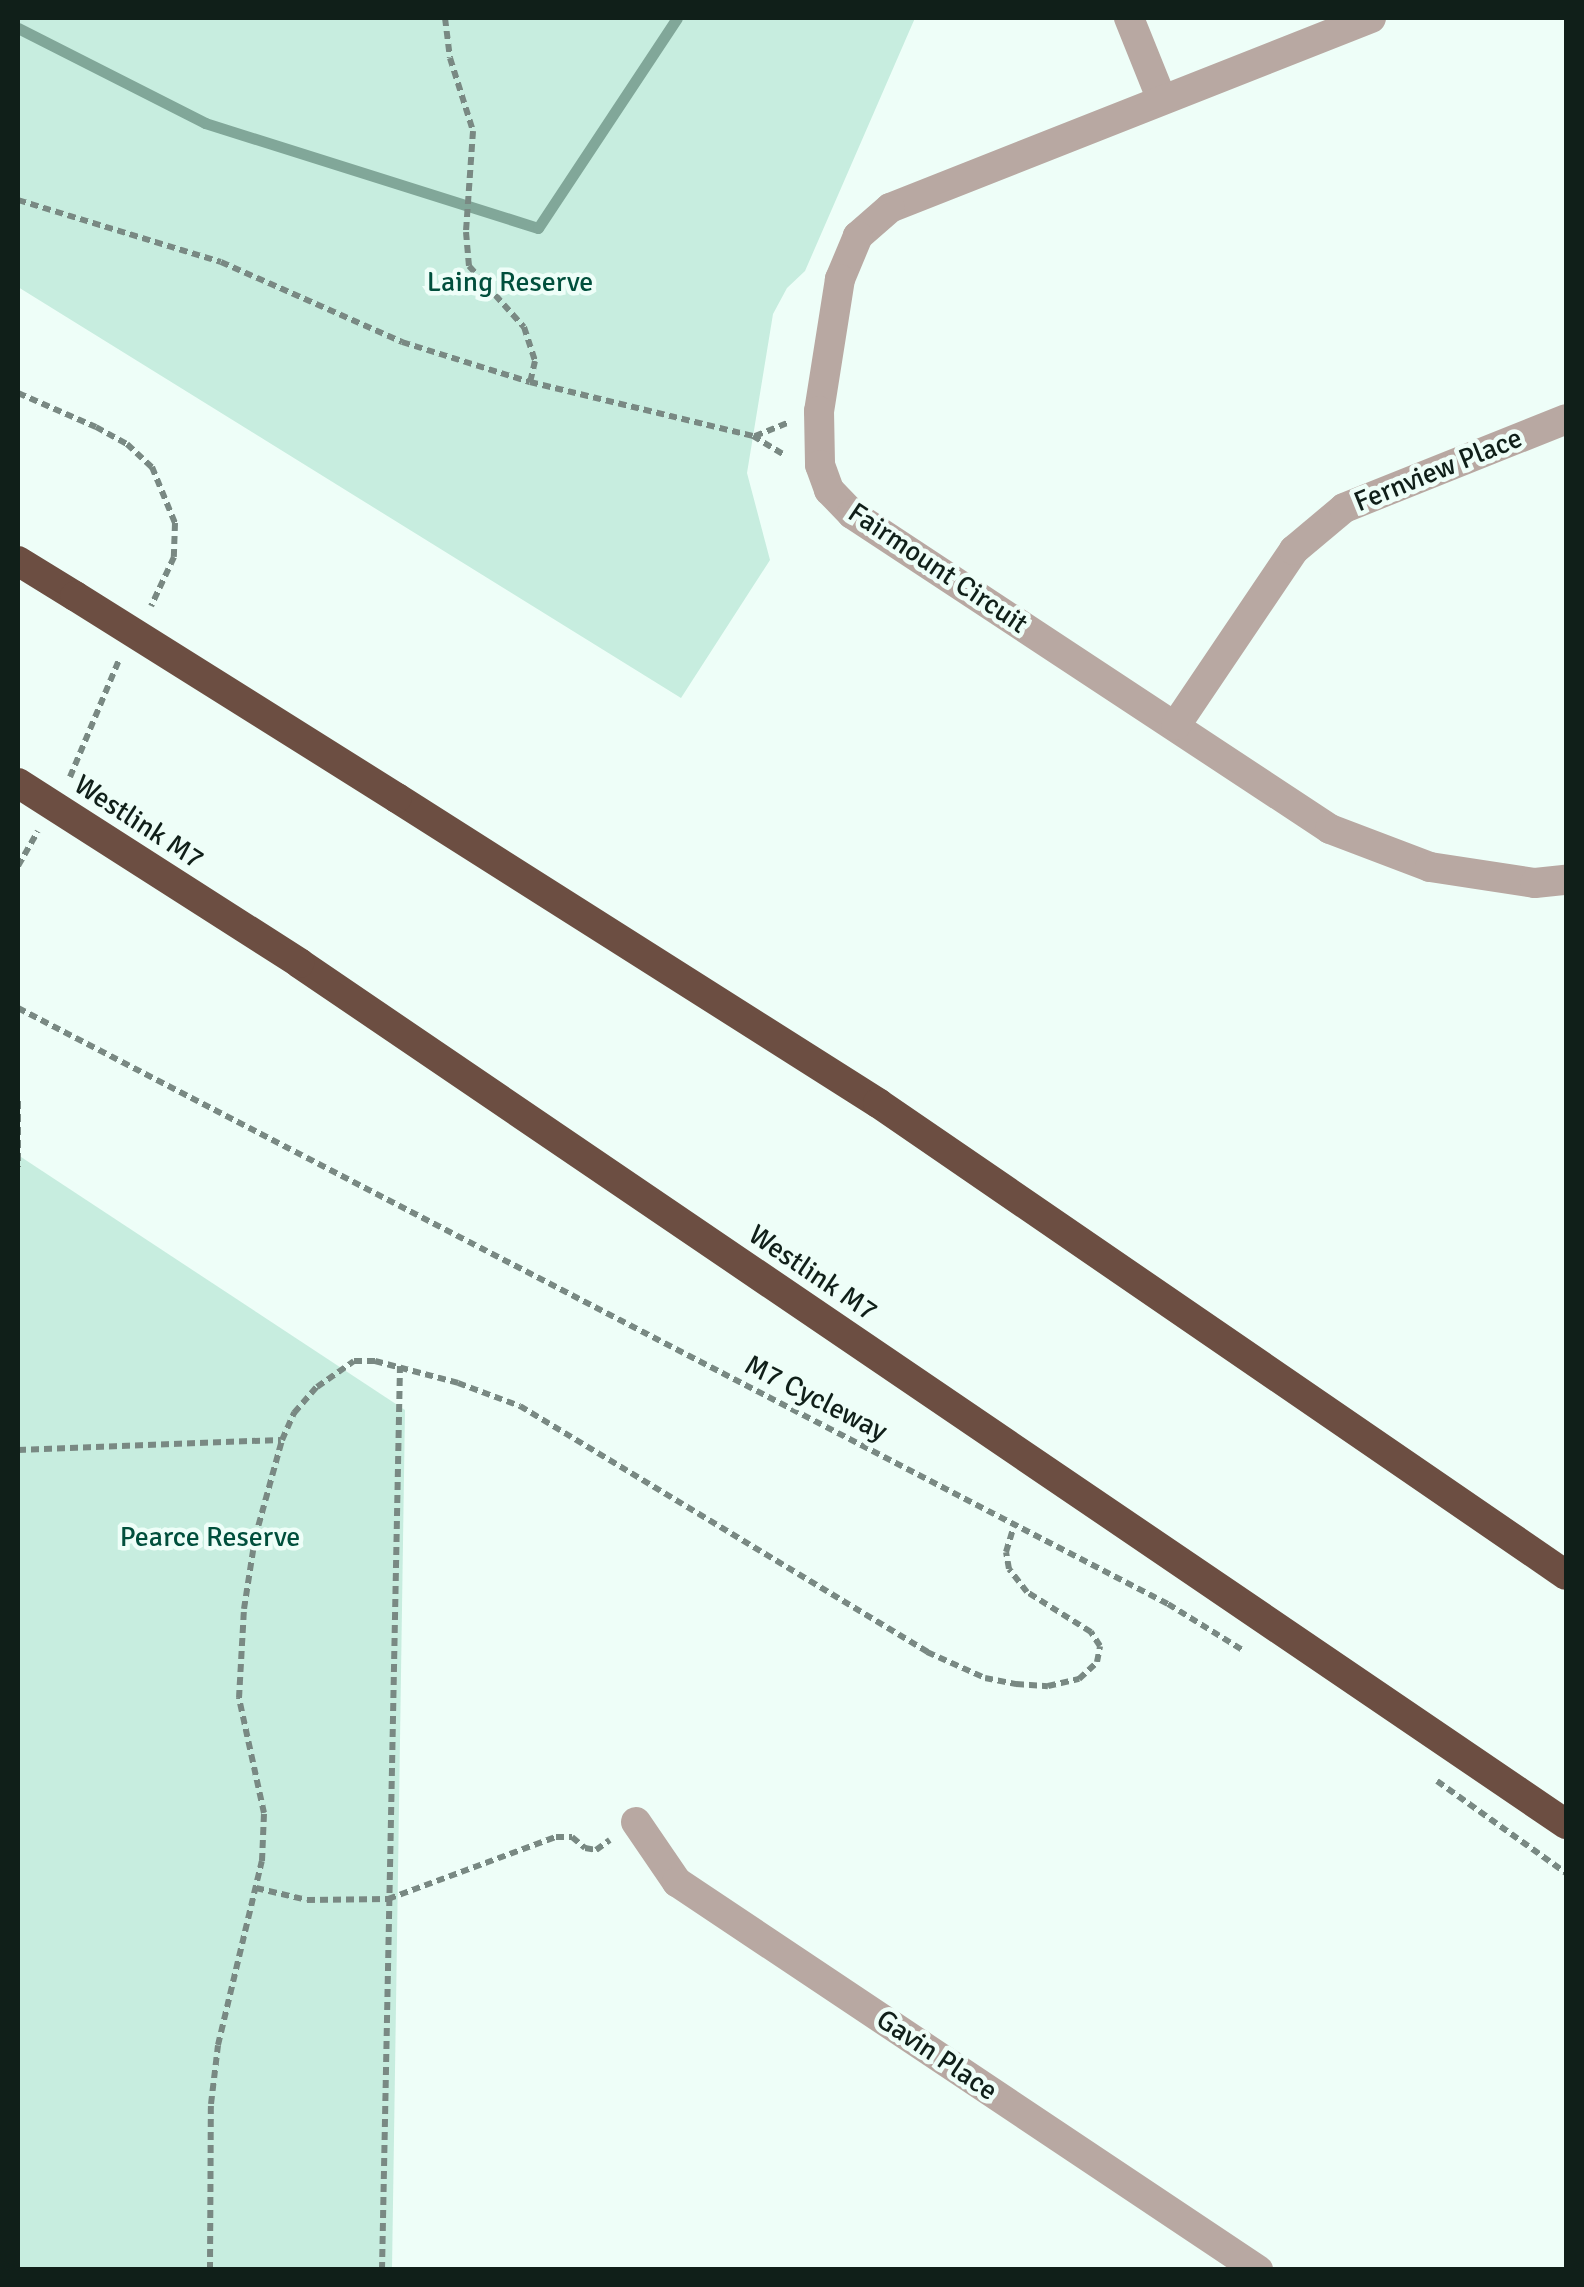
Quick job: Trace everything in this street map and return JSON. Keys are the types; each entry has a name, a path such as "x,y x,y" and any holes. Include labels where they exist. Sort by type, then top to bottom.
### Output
{"highway":[{"path":"18,562 878,1103 1566,1575"},
{"name":"Westlink M7","path":"18,783 300,963 1566,1824"}],"street":[{"path":"1129,18 1162,100"},
{"name":"Fairmount Circuit","path":"1371,18 890,208 858,236 840,280 819,411 820,464 829,490 852,514 1330,829 1430,867 1535,884 1566,880"},
{"name":"Fernview Place","path":"1176,725 1294,550 1344,508 1566,419"},
{"name":"Gavin Place","path":"636,1822 677,1882 1258,2270"}],"path":[{"path":"445,18 450,58 472,131 466,232 469,266 524,327 535,361 530,382"},
{"path":"18,200 220,262 402,342 530,382 754,436 788,456 820,464"},
{"name":"M7 Cycleway","path":"18,1008 1168,1604 1253,1656"},
{"path":"18,1101 18,1167"},
{"path":"210,2270 213,2085 218,2045 256,1888 264,1814 240,1698 244,1610 255,1538 282,1440 294,1413 317,1386 354,1361 400,1366 520,1406 927,1652 985,1678 1016,1684 1048,1686 1078,1679 1098,1662 1100,1646 1091,1632 1027,1592 1008,1568 1006,1552 1014,1526"},
{"path":"382,2270 400,1366"},
{"path":"18,1450 282,1440"},
{"path":"1427,1775 1566,1873"},
{"path":"256,1888 307,1900 388,1899 556,1837 572,1838 585,1848 596,1850 636,1822"}],"green space":[{"name":"Laing Reserve","path":"18,18 915,18 805,271 787,288 773,314 747,473 770,560 681,698 18,287"},
{"name":"Pearce Reserve","path":"18,1155 405,1410 392,2269 18,2269"}],"waterway":[{"path":"18,28 205,123 538,228 677,18"}]}
